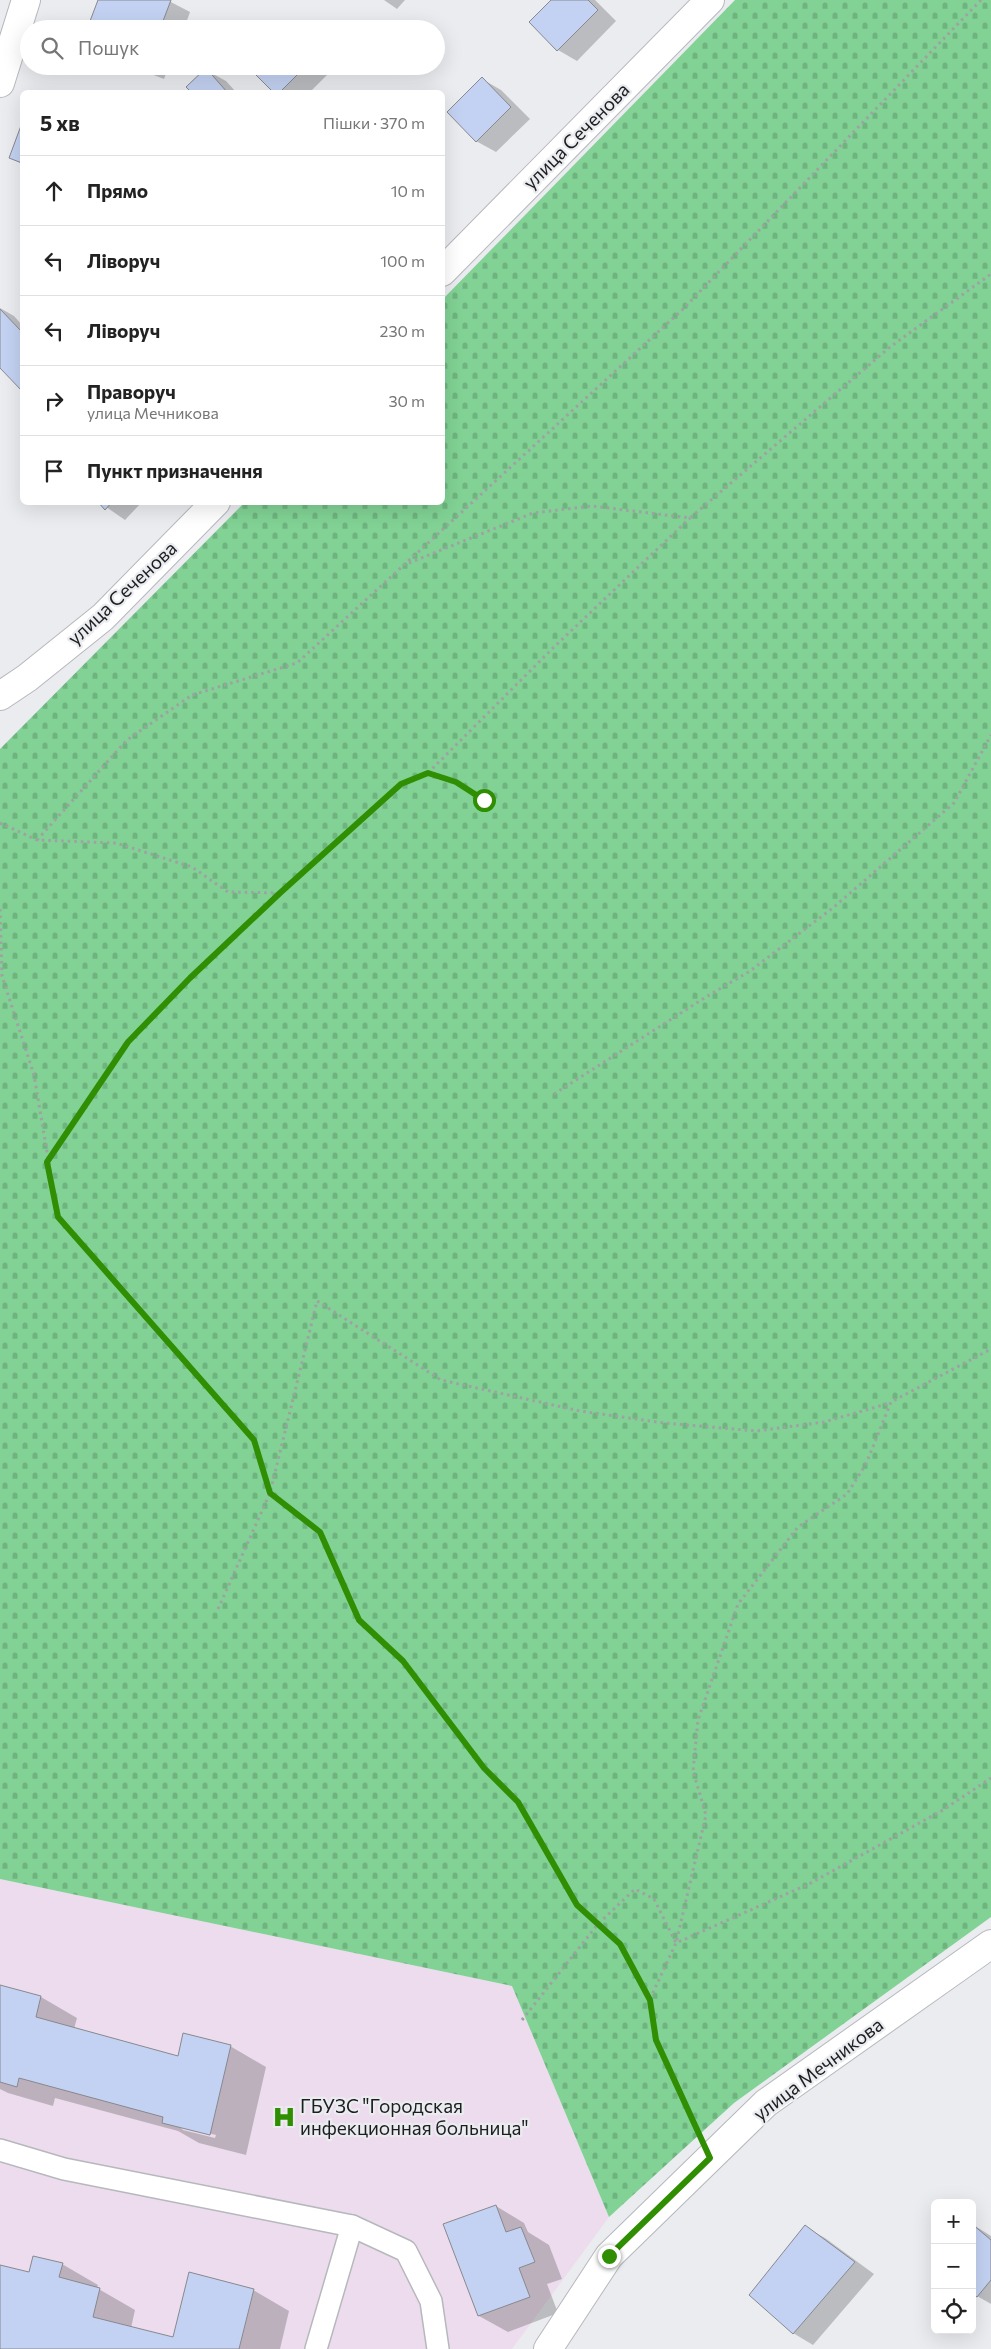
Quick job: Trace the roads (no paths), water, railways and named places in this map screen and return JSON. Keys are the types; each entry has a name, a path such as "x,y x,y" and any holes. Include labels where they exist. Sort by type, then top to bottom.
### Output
{"street":[{"path":"0,83 26,0"},
{"name":"улица Сеченова","path":"445,269 710,0"},
{"name":"улица Сеченова","path":"0,696 27,678 103,617 213,505"},
{"name":"улица Мечникова","path":"548,2349 609,2256 766,2103 991,1944"}],"lane":[{"path":"0,2150 64,2169 352,2226 406,2251 431,2301 438,2349"},
{"path":"316,2349 352,2226"}],"place":[{"name":"ГБУЗС \"Городская инфекционная больница\"","path":"284,2117"}]}
